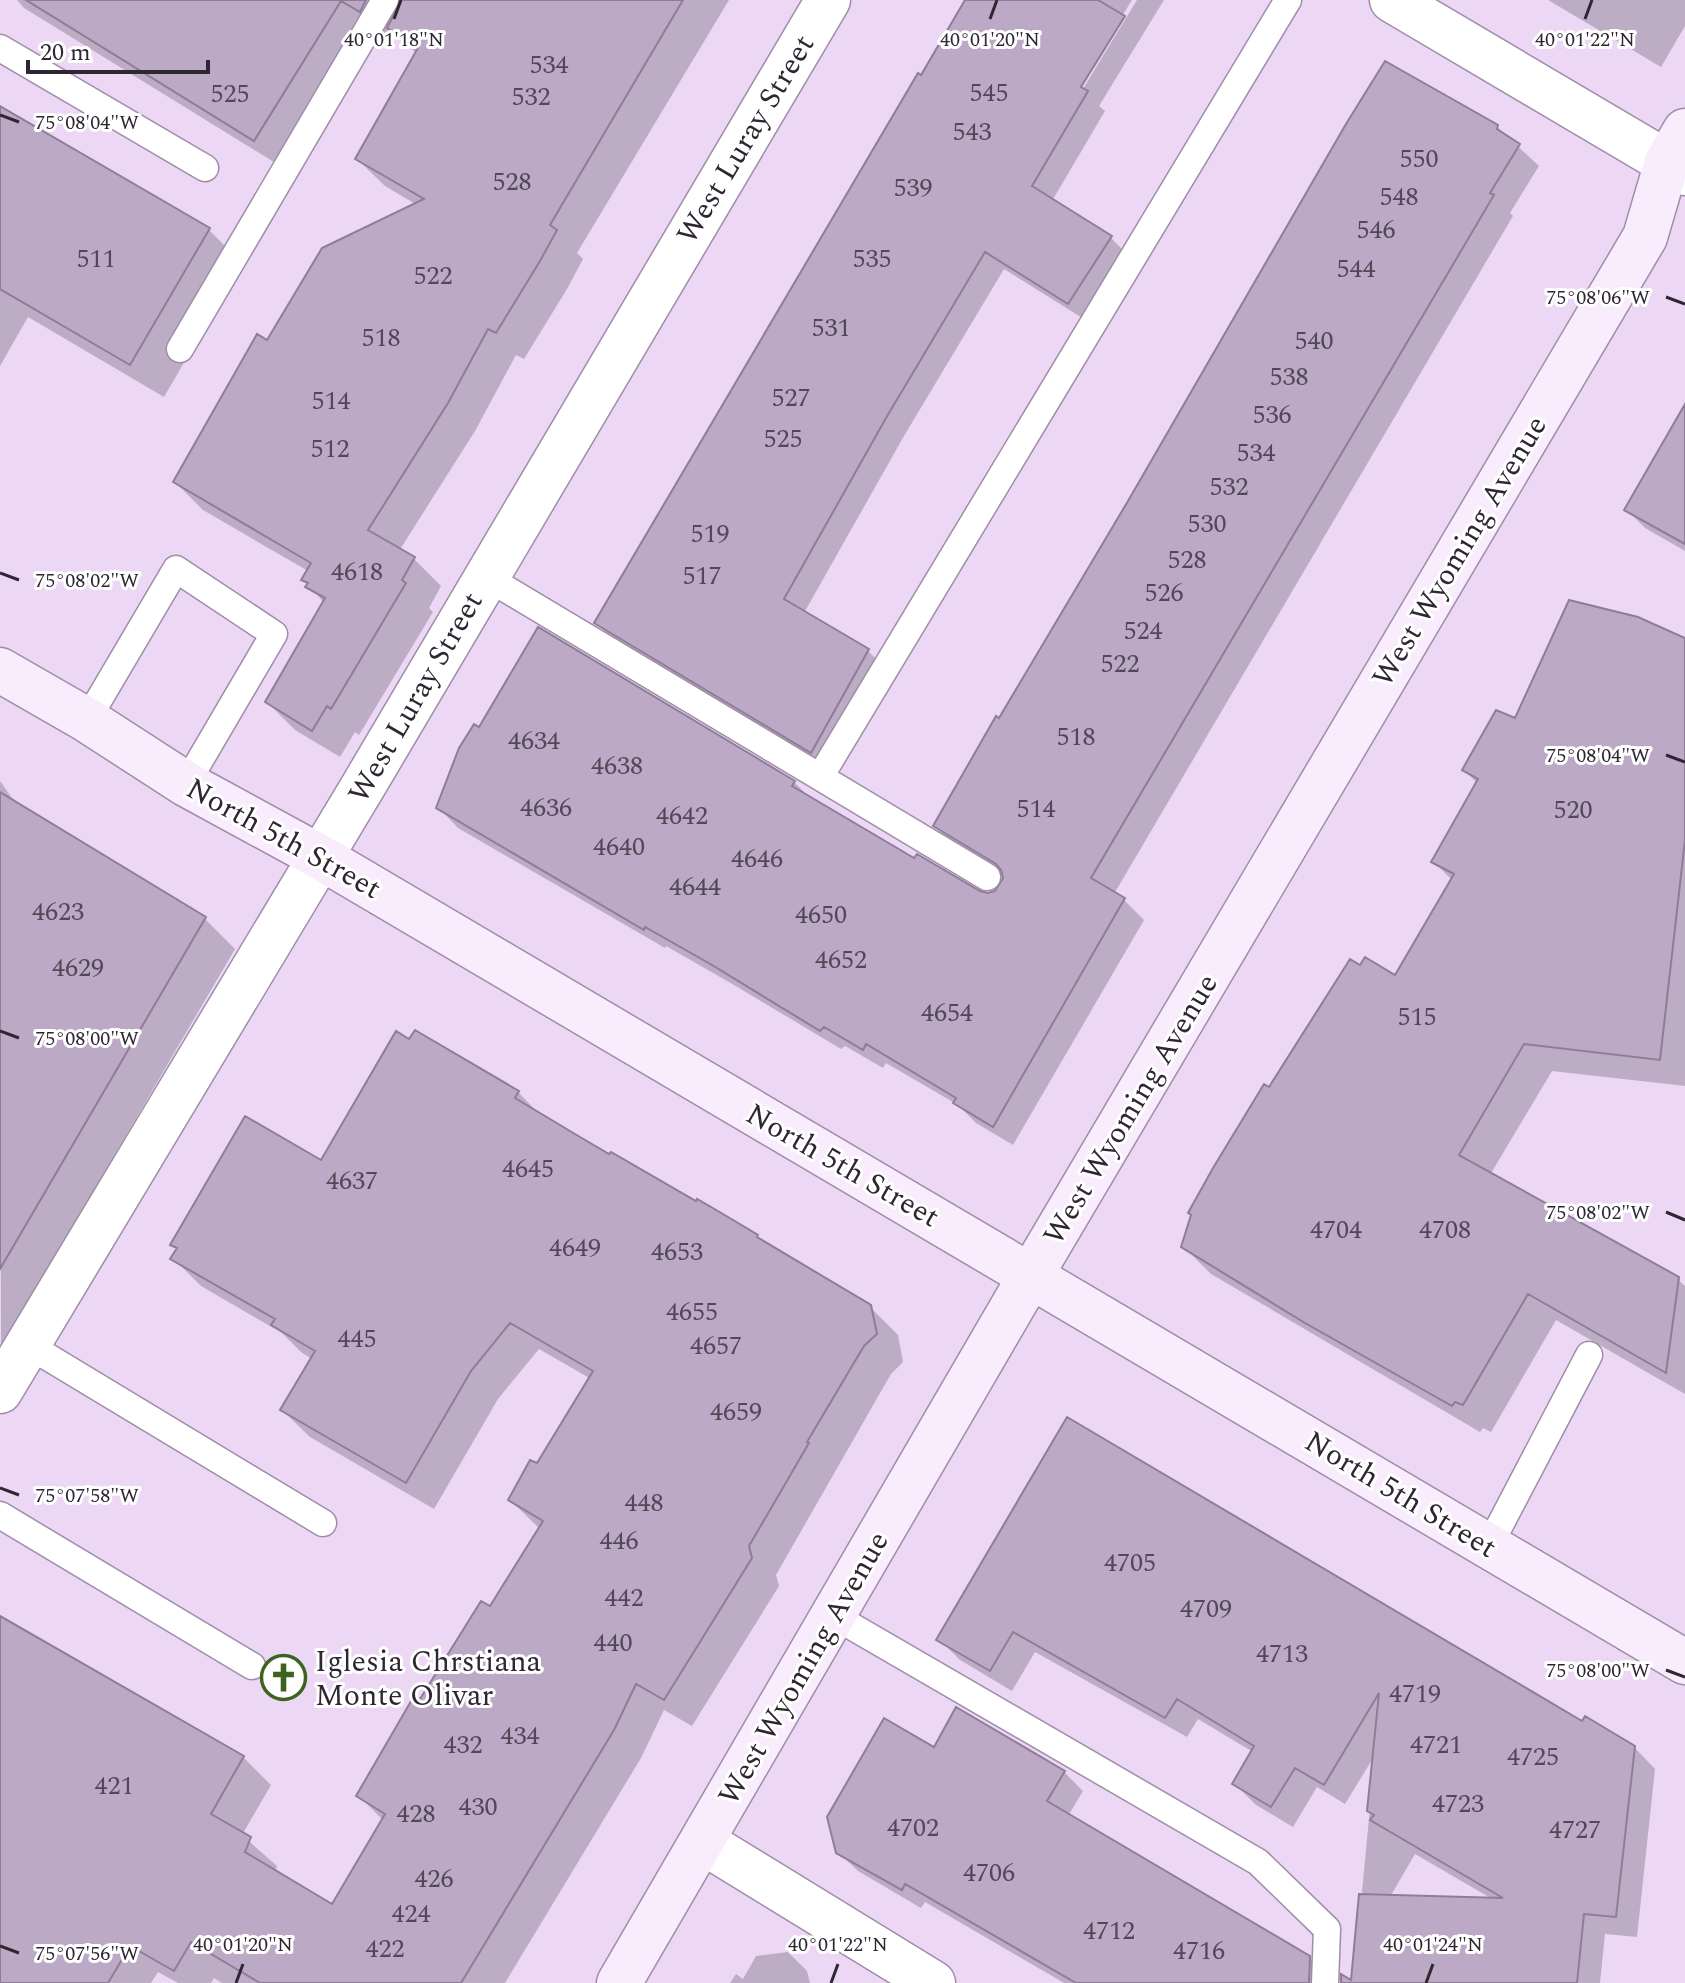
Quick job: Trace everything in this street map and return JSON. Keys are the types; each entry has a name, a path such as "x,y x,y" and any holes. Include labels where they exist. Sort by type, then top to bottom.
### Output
{"street":[{"name":"West Luray Street","path":"0,1391 828,0"},
{"path":"1392,0 1679,155"},
{"name":"West Wyoming Avenue","path":"619,1983 1031,1275 1645,237 1679,155"},
{"name":"West Wyoming Avenue","path":"1645,237 1685,203"},
{"name":"North 5th Street","path":"0,670 87,720 186,784 320,857 1685,1662"},
{"path":"703,1842 933,1983"}],"lane":[{"path":"180,349 385,0"},
{"path":"820,777 1288,0"},
{"path":"0,48 205,168"},
{"path":"87,720 176,569 274,634 186,784"},
{"path":"486,577 987,877"},
{"path":"28,1345 323,1523"},
{"path":"1489,1546 1589,1355"},
{"path":"0,1515 252,1666"},
{"path":"834,1616 1258,1862 1327,1929 1325,1983"}],"building":[{"path":"26,0 366,0 360,12 341,1 254,141"},
{"path":"401,0 683,0 550,225 557,230 540,261 496,333 488,329 448,403 368,530 415,557 402,580 406,583 331,709 327,706 312,731 265,702 325,598 305,587 308,583 301,580 311,563 173,482 257,334 267,340 322,248 424,199 355,159 419,46 387,28"},
{"path":"965,0 1098,0 1125,16 1081,87 1088,91 1032,186 1112,236 1068,304 985,252 886,418 784,599 869,649 811,753 594,623 918,73 921,75"},
{"path":"1385,61 1498,125 1497,129 1520,144 1490,193 1494,195 1091,878 1125,898 993,1127 953,1103 956,1098 866,1044 863,1050 824,1027 820,1031 712,965 645,927 644,930 436,808 459,748 474,724 479,727 538,627 795,781 792,786 914,858 917,854 980,891 995,891 1003,878 996,864 933,826 996,716 999,718 1128,501"},
{"path":"0,106 210,228 130,365 0,289"},
{"path":"1685,404 1685,544 1624,510"},
{"path":"1569,600 1638,617 1685,638 1685,840 1660,1060 1524,1044 1459,1155 1679,1277 1666,1373 1528,1294 1463,1405 1455,1402 1452,1406 1305,1323 1181,1247 1191,1215 1188,1213 1213,1168 1264,1084 1269,1087 1350,959 1360,965 1365,957 1395,975 1454,874 1431,862 1478,779 1462,770 1496,710 1515,718"},
{"path":"0,792 206,917 0,1269"},
{"path":"415,1030 519,1091 515,1098 609,1154 611,1152 723,1214 871,1305 877,1334 864,1346 807,1442 749,1546 752,1558 664,1700 636,1684 614,1730 461,1983 260,1983 191,1942 174,1971 130,1946 108,1983 0,1983 0,1616 244,1756 211,1814 251,1837 245,1852 332,1904 385,1814 356,1796 414,1696 420,1699 481,1601 490,1606 543,1521 508,1500 530,1460 537,1463 593,1371 510,1323 471,1371 406,1483 280,1410 315,1351 271,1325 275,1319 170,1259 177,1248 170,1245 245,1116 321,1160 396,1031 409,1039"},
{"path":"1067,1417 1582,1721 1585,1716 1635,1746 1616,1917 1584,1914 1577,1983 1341,1983 1341,1974 1351,1980 1359,1894 1503,1898 1370,1820 1374,1815 1367,1811 1379,1693 1324,1785 1295,1768 1271,1807 1232,1784 1254,1746 1177,1699 1165,1718 1013,1632 990,1671 936,1640"},
{"path":"956,1707 1065,1771 1047,1801 1310,1956 1309,1983 1076,1983 905,1884 902,1890 836,1853 827,1817 884,1718 934,1747"}],"place":[{"name":"Iglesia Chrstiana Monte Olivar","path":"284,1678"}]}
